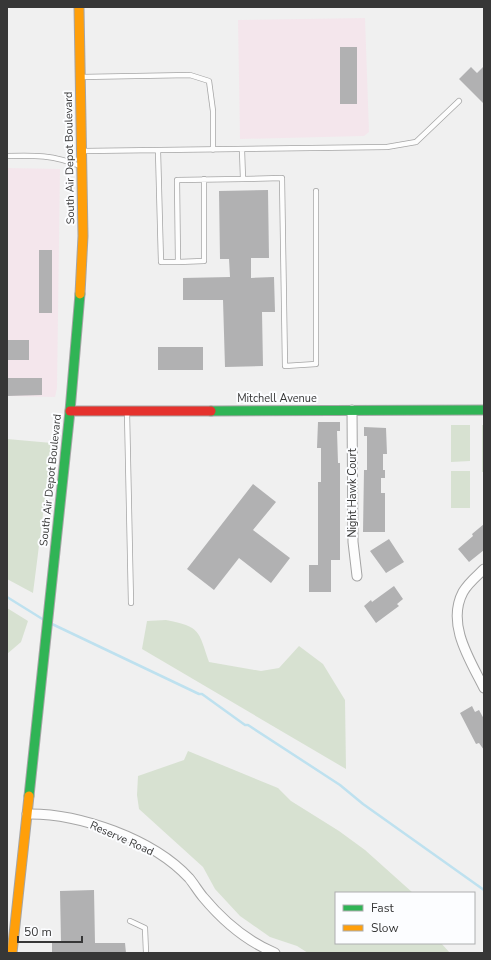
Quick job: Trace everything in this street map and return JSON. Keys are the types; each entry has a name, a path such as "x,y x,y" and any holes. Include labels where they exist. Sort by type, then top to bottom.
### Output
{"street":[{"name":"South Air Depot Boulevard","path":"12,953 70,411 82,266 79,7"},
{"name":"Night Hawk Court","path":"352,410 352,542 357,576"},
{"name":"Mitchell Avenue","path":"70,411 484,410"},
{"path":"484,569 463,592 459,606 458,622 460,638 484,688"},
{"name":"Reserve Road","path":"27,814 38,814 80,820 141,844 173,862 189,878 216,912 258,950 275,953"}],"lane":[{"path":"80,77 190,75 209,81 212,104 213,150"},
{"path":"81,150 158,151 387,147 416,142 459,101"},
{"path":"242,150 243,179"},
{"path":"158,151 161,262 204,261 204,179"},
{"path":"7,156 43,155 65,160 81,167"},
{"path":"178,262 177,180 282,178 285,366 316,364 316,191"},
{"path":"127,410 131,603"},
{"path":"130,921 145,928 146,953"}],"shaded area":[{"path":"365,18 369,132 364,136 240,139 238,20"},
{"path":"7,168 60,169 57,388 55,397 7,396"}],"green space":[{"path":"451,425 470,425 470,461 451,462"},
{"path":"482,425 484,425 484,472 482,472"},
{"path":"7,439 52,443 33,593 7,579"},
{"path":"451,471 470,471 470,508 451,508"},
{"path":"7,608 28,621 21,642 7,654"},
{"path":"166,620 192,628 200,636 209,662 261,671 279,668 299,646 323,664 345,700 346,769 142,649 147,621"},
{"path":"188,751 278,788 291,801 339,831 365,850 412,892 335,892 335,944 442,944 450,953 308,953 297,946 270,937 240,916 215,889 203,867 139,809 137,795 138,776 184,760"}],"building":[{"path":"340,47 357,47 357,104 340,104"},
{"path":"484,66 484,104 459,79 471,67 477,73"},
{"path":"268,190 269,258 251,258 251,278 274,277 275,312 262,312 263,366 225,367 223,300 183,300 183,278 230,277 229,259 220,259 219,191"},
{"path":"39,250 52,250 52,313 39,313"},
{"path":"7,340 29,340 29,360 7,360"},
{"path":"158,347 203,347 203,370 158,370"},
{"path":"7,378 42,378 42,395 7,396"},
{"path":"318,422 340,422 340,431 337,431 338,463 340,463 340,560 331,560 331,592 309,592 309,565 318,565 318,482 321,482 321,448 317,448"},
{"path":"364,427 386,428 387,454 383,454 383,470 385,470 385,478 381,478 381,493 385,493 385,532 363,532 364,470 367,470 367,436 364,436"},
{"path":"253,484 276,502 253,530 290,558 271,583 239,558 214,590 187,569"},
{"path":"484,524 484,550 469,562 458,549"},
{"path":"389,539 404,562 386,573 370,551"},
{"path":"394,586 403,599 397,604 399,606 376,623 364,606"},
{"path":"472,706 475,712 479,710 484,719 484,750 479,743 476,744 460,713"},
{"path":"94,890 95,943 125,943 126,953 52,953 52,942 61,942 60,891"}],"waterway":[{"path":"7,597 44,620"},
{"path":"52,624 199,694 202,694 245,725 248,725 340,785 363,804 484,890"}],"traffic: fast":[{"path":"29,796 70,411 80,294"},
{"path":"211,411 484,410"}],"traffic: slow":[{"path":"79,7 83,236 80,294"},
{"path":"12,953 29,796"}],"traffic: jam":[{"path":"70,411 211,411"}]}
